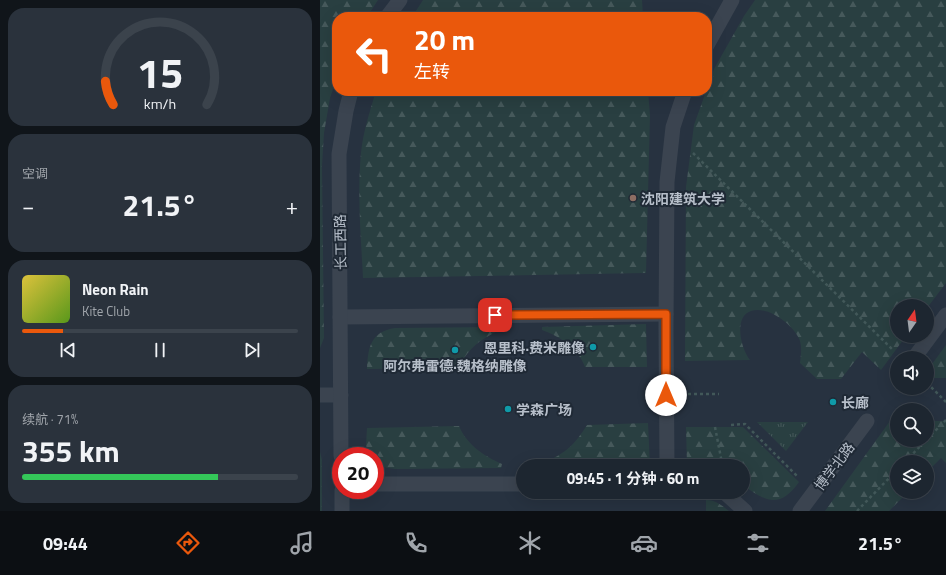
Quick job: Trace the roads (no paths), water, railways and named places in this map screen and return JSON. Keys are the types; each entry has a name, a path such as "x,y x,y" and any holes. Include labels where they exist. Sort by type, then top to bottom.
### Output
{"lane":[{"path":"392,12 400,0"},
{"path":"712,36 732,0"},
{"name":"长工西路","path":"341,447 339,154 350,96"},
{"path":"667,459 667,182 673,127 683,96"},
{"path":"340,317 666,314"},
{"path":"919,351 946,315"},
{"path":"320,395 341,395"},
{"name":"博学北路","path":"800,511 868,421"},
{"path":"384,484 516,484"},
{"path":"342,499 342,511"},
{"path":"732,499 745,511"}],"place":[{"name":"沈阳建筑大学","path":"633,198"},
{"name":"恩里科·费米雕像","path":"593,347"},
{"name":"阿尔弗雷德·魏格纳雕像","path":"455,350"},
{"name":"长廊","path":"833,402"},
{"name":"学森广场","path":"508,409"}]}
